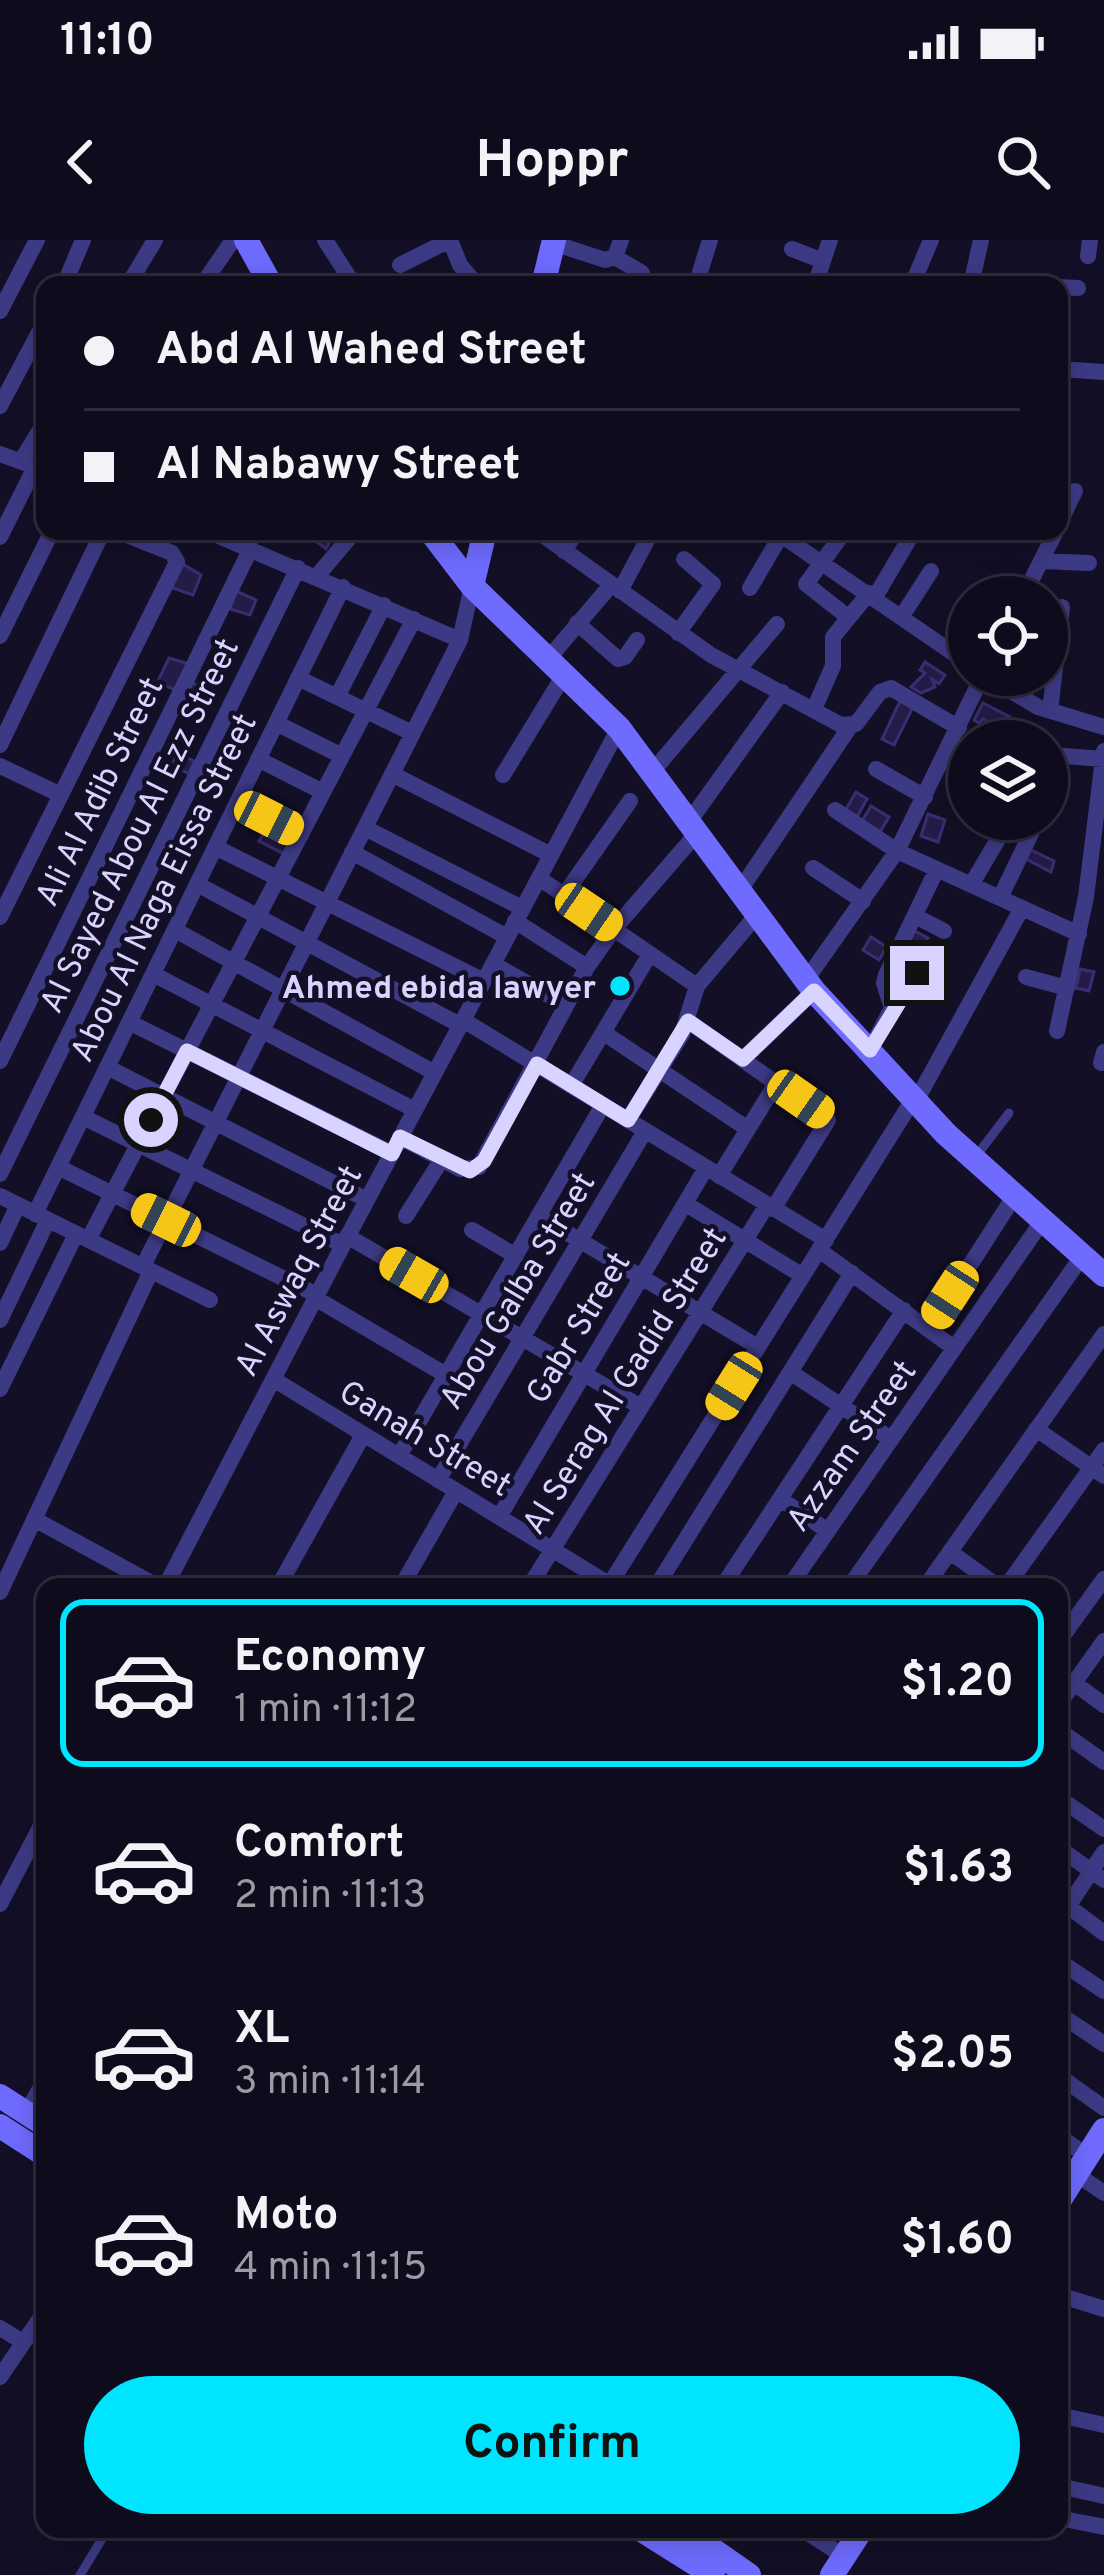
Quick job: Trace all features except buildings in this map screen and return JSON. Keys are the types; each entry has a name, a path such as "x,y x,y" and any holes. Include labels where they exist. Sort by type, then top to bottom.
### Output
{"street":[{"path":"0,311 37,240"},
{"path":"68,276 83,240"},
{"path":"133,276 155,240"},
{"path":"208,276 233,240"},
{"path":"246,240 266,276"},
{"path":"325,240 348,276"},
{"path":"400,265 450,240 469,276"},
{"path":"699,276 710,240"},
{"path":"818,276 830,240"},
{"path":"916,276 932,240"},
{"path":"972,276 981,240"},
{"path":"545,276 554,242 605,260 618,248 642,273"},
{"path":"792,249 823,261"},
{"path":"0,406 36,338"},
{"path":"1068,370 1104,372"},
{"path":"0,454 34,466 0,537"},
{"path":"0,636 48,540"},
{"path":"0,745 99,540"},
{"path":"0,917 177,562 172,553 147,540"},
{"path":"317,576 347,540"},
{"path":"437,540 472,586 620,728 810,986 974,1159 1104,1275"},
{"path":"0,1592 166,1220 460,640 483,540"},
{"path":"549,540 678,633 849,728"},
{"path":"564,551 571,540"},
{"path":"503,775 577,623 615,588 646,540"},
{"path":"750,588 774,540"},
{"path":"789,540 948,649"},
{"path":"839,540 800,590 848,617"},
{"path":"814,709 833,666 833,637 872,595 908,540"},
{"path":"1034,576 1051,540"},
{"path":"250,542 460,640"},
{"name":"Ali Al Adib Street","path":"0,1061 250,542"},
{"path":"678,633 712,584 684,559"},
{"path":"1041,561 1089,563"},
{"name":"Al Sayed Abou Al Ezz Street","path":"0,1174 298,568"},
{"path":"902,616 931,571"},
{"name":"Abou Al Naga Eissa Street","path":"0,1319 58,1167 343,587"},
{"path":"337,697 384,605"},
{"path":"0,1389 82,1237 139,1144 414,619"},
{"path":"577,623 618,659 637,640"},
{"path":"653,771 778,624"},
{"path":"298,678 412,734"},
{"path":"738,892 849,728 880,692 891,688 948,722"},
{"path":"129,1022 239,1077 396,1145 460,1169 478,1167 587,967 694,825 782,692"},
{"path":"1016,696 1104,727"},
{"path":"1050,696 1050,711"},
{"path":"276,723 342,756"},
{"name":"Al Aswaq Street","path":"167,1578 620,728"},
{"path":"743,1059 810,986 897,851 948,751"},
{"path":"1057,1031 1079,934 1103,754 1068,757"},
{"path":"258,759 323,792"},
{"path":"0,766 61,795"},
{"path":"876,769 926,797"},
{"path":"392,774 550,855"},
{"path":"564,895 630,801"},
{"path":"237,802 301,835"},
{"path":"835,810 897,851 1079,934"},
{"path":"364,828 587,967"},
{"path":"971,885 998,840"},
{"path":"1000,898 1028,840"},
{"path":"215,847 327,903 566,1005"},
{"path":"352,852 515,922"},
{"path":"813,868 863,901"},
{"path":"892,1008 886,975 937,869"},
{"path":"539,878 697,986"},
{"path":"197,884 537,1064 645,1130 770,1207 954,1348"},
{"path":"614,1578 915,1100 1022,908"},
{"path":"628,1120 688,1021 697,986 756,916"},
{"path":"914,916 944,931"},
{"path":"175,930 435,1073"},
{"path":"572,1086 650,954"},
{"path":"870,1050 917,973"},
{"path":"153,974 415,1110"},
{"path":"1027,977 1067,988"},
{"path":"688,1021 777,1082"},
{"path":"604,1033 748,1129"},
{"path":"107,1067 367,1200"},
{"name":"Al Serag Al Gadid Street","path":"534,1578 745,1240 827,1123 825,1116 777,1082"},
{"name":"Gabr Street","path":"499,1517 686,1204 748,1129 777,1082"},
{"path":"398,1456 603,1105"},
{"path":"83,1117 345,1240 641,1407"},
{"name":"Abou Galba Street","path":"438,1480 645,1130"},
{"path":"406,1216 442,1159"},
{"path":"58,1167 316,1297 446,1376"},
{"path":"928,1329 1016,1195"},
{"path":"0,1196 210,1300"},
{"path":"686,1204 803,1276"},
{"path":"0,1243 18,1205"},
{"path":"539,1216 758,1347"},
{"name":"Azzam Street","path":"795,1578 1043,1220"},
{"path":"472,1230 516,1256"},
{"path":"855,1578 1083,1255"},
{"path":"662,1578 853,1273"},
{"path":"728,1578 904,1310"},
{"path":"931,1578 1104,1334"},
{"path":"790,1372 891,1439"},
{"name":"Ganah Street","path":"273,1379 597,1578"},
{"path":"1036,1429 1098,1472"},
{"path":"283,1578 363,1435"},
{"path":"1010,1578 1098,1472 1104,1450"},
{"path":"405,1578 456,1491"},
{"path":"780,1499 827,1531"},
{"path":"34,1520 145,1578"},
{"path":"950,1552 989,1578"},
{"path":"1068,1626 1104,1579"},
{"path":"1068,1691 1102,1649"},
{"path":"1074,1683 1104,1705"},
{"path":"1068,1736 1104,1762"},
{"path":"1068,1804 1104,1829"},
{"path":"0,1904 36,1835"},
{"path":"1068,1903 1098,1875 1104,1852"},
{"path":"1068,1854 1098,1875"},
{"path":"1068,1912 1104,1933"},
{"path":"1068,1966 1104,1991"},
{"path":"1068,2020 1104,2044"},
{"path":"1068,2083 1104,2108"},
{"path":"0,2096 36,2119"},
{"path":"0,2126 36,2149"},
{"path":"1068,2186 1104,2130"},
{"path":"1068,2148 1104,2193"},
{"path":"1068,2298 1104,2309"},
{"path":"0,2377 36,2324"},
{"path":"0,2328 23,2342"},
{"path":"1068,2416 1104,2425"},
{"path":"1068,2488 1104,2496"},
{"path":"1068,2520 1104,2527"},
{"path":"654,2538 712,2575"},
{"path":"696,2538 749,2575"},
{"path":"811,2538 839,2566 856,2538"}],"lane":[{"path":"974,1159 1009,1113"},
{"path":"80,2575 103,2538"}],"place":[{"name":"Ahmed ebida lawyer","path":"620,986"}],"route":[{"path":"151,1120 187,1051 392,1154 400,1137 470,1171 484,1161 537,1064 628,1120 688,1021 743,1059 814,991 870,1050 917,973"}]}
